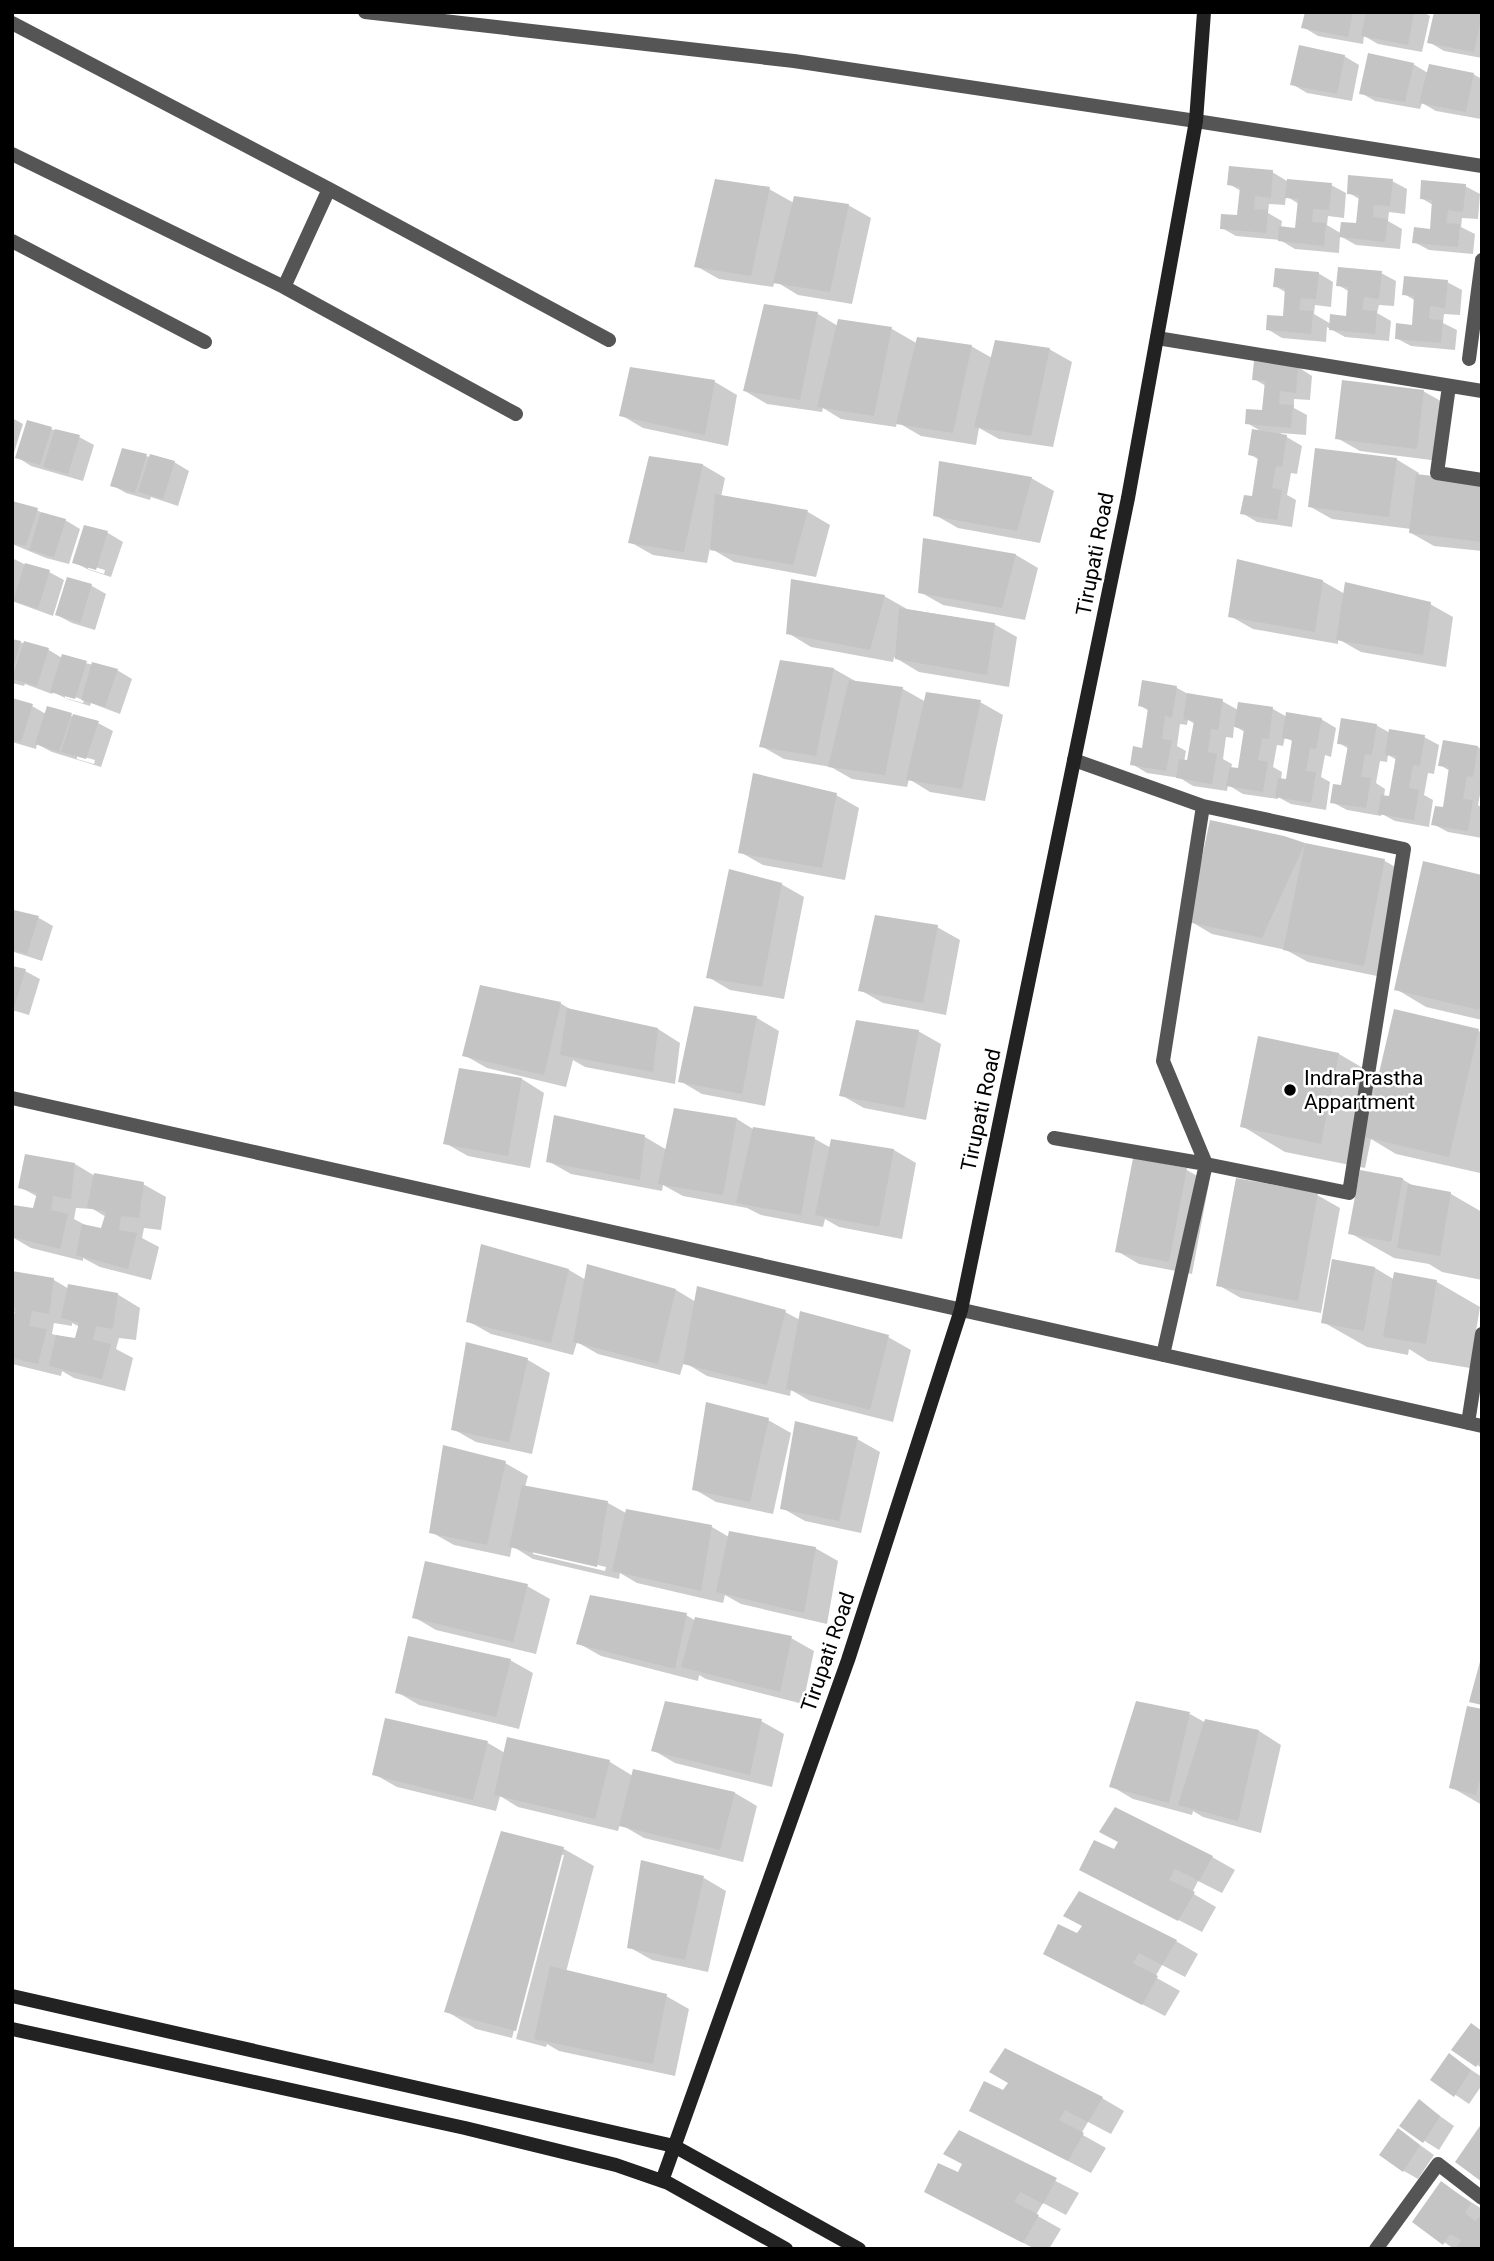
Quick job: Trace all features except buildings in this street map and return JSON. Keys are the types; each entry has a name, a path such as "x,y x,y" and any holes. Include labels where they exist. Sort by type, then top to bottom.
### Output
{"street":[{"path":"365,12 794,61 1482,166"},
{"name":"Tirupati Road","path":"662,2181 848,1660 961,1310 1128,498 1196,121 1205,12"},
{"path":"12,23 609,340"},
{"path":"12,154 284,287 516,414"},
{"path":"284,287 329,189"},
{"path":"12,241 205,342"},
{"path":"1469,359 1482,260"},
{"path":"1157,338 1482,391"},
{"path":"1449,386 1437,473 1482,480"},
{"path":"1054,1138 1206,1164 1349,1193 1404,849 1203,806 1074,760"},
{"path":"1163,1355 1206,1164 1163,1061 1203,806"},
{"path":"12,1098 1475,1425 1482,1334"},
{"path":"12,1996 674,2146 859,2249"},
{"path":"12,2029 465,2128 616,2165 662,2181 786,2249"},
{"path":"1376,2249 1438,2164 1482,2198"}],"place":[{"name":"IndraPrastha Appartment","path":"1290,1090"}]}
